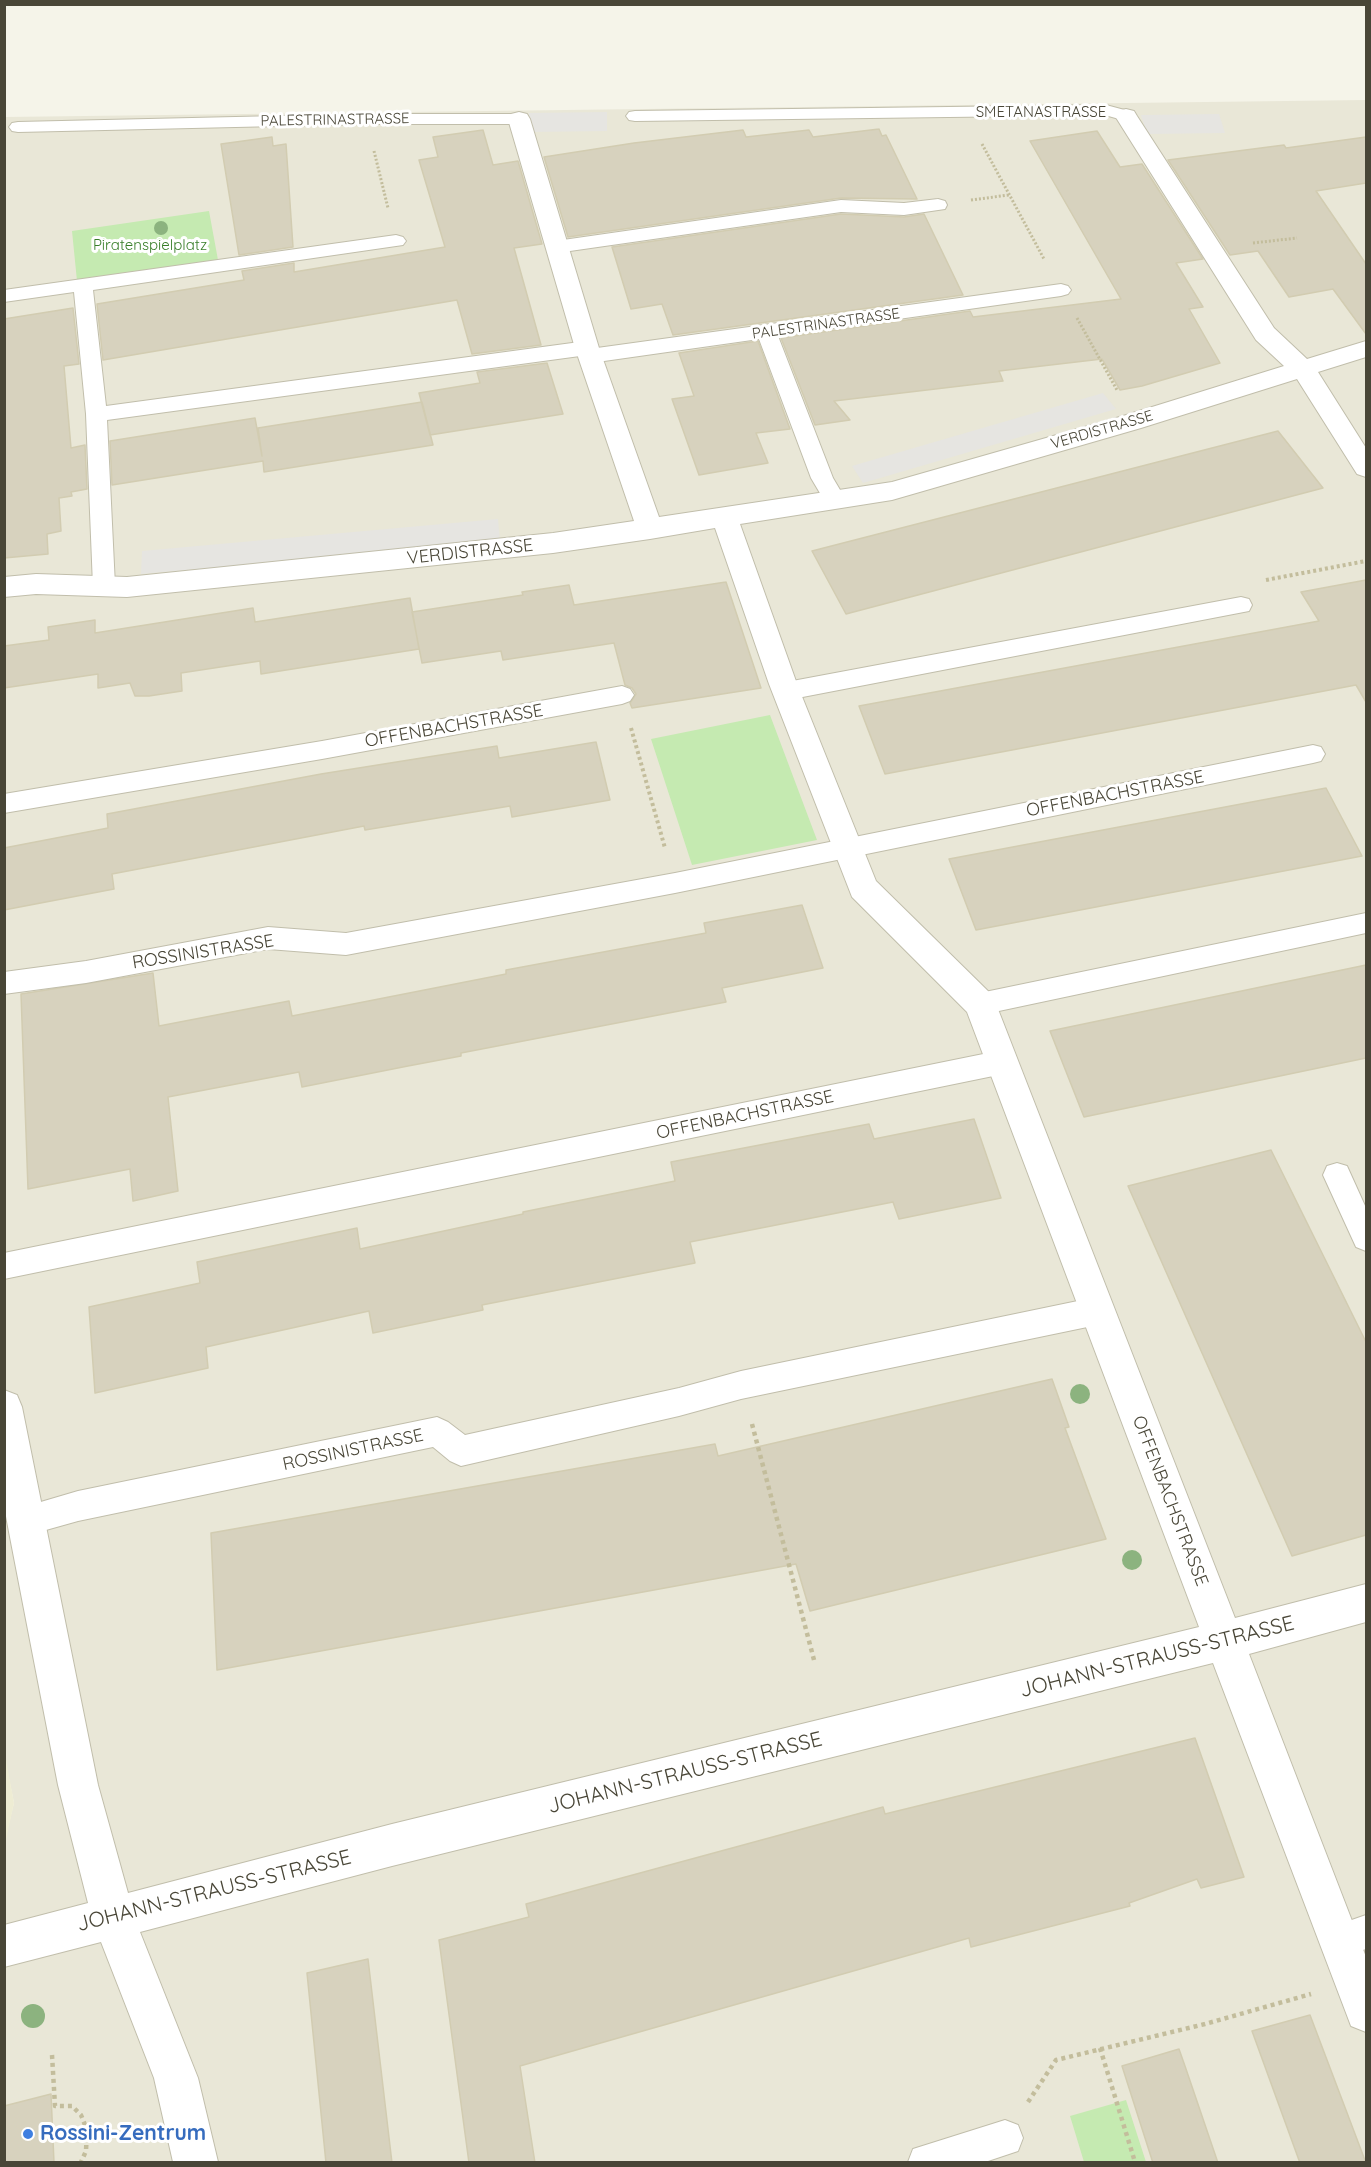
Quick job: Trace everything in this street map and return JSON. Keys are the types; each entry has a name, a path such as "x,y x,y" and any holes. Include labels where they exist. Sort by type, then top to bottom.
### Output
{"street":[{"name":"SMETANASTRASSE","path":"1126,116 1265,334 1304,370 1366,468"},
{"name":"PALESTRINASTRASSE","path":"519,119 589,352 650,530"},
{"name":"VERDISTRASSE","path":"4,587 36,584 127,587 545,544 835,501 892,491 1304,370 1366,349"},
{"name":"OFFENBACHSTRASSE","path":"725,519 787,691 863,888 980,1004 1224,1640 1352,1936 1366,2011"},
{"path":"4,1407 28,1520 78,1785 113,1917 176,2078 195,2163"},
{"name":"JOHANN-STRAUSS-STRASSE","path":"4,1946 433,1835 1366,1603"}],"lane":[{"name":"SMETANASTRASSE","path":"635,116 1106,110 1126,116"},
{"name":"PALESTRINASTRASSE","path":"18,127 366,119 519,119"},
{"path":"556,247 841,206 904,209 938,205"},
{"path":"4,296 396,241"},
{"path":"83,284 96,414 104,586"},
{"name":"PALESTRINASTRASSE","path":"96,414 766,332 1061,290"},
{"path":"766,332 822,477 835,501"},
{"path":"787,691 1241,605"},
{"name":"OFFENBACHSTRASSE","path":"4,804 322,750 622,695"},
{"name":"OFFENBACHSTRASSE","path":"472,919 675,883 1313,754"},
{"name":"ROSSINISTRASSE","path":"4,983 86,972 268,938 346,944 472,919"},
{"path":"980,1004 1366,923"},
{"name":"OFFENBACHSTRASSE","path":"4,1266 1003,1062"},
{"path":"1337,1175 1366,1238"},
{"path":"741,1385 1097,1311"},
{"name":"ROSSINISTRASSE","path":"28,1520 78,1506 437,1432 461,1451 679,1402 741,1385"},
{"path":"926,2163 1005,2138"}],"path":[{"path":"366,119 396,241"},
{"path":"1241,605 1234,586 1366,561"},
{"path":"630,724 675,883"},
{"path":"741,1385 781,1528 814,1660"},
{"path":"1005,2138 1056,2060 1205,2024 1317,1992"},
{"path":"1100,2048 1135,2163"},
{"path":"52,2055 55,2106 72,2106 81,2115 87,2130 86,2151 81,2163"}],"shaded area":[{"path":"1366,100 1366,2162 5,2162 4,1844 14,1803 4,1754 5,117"},
{"path":"607,112 607,131 528,132 529,113"},
{"path":"1219,114 1225,133 1147,134 1141,115"},
{"path":"1103,393 1116,409 863,483 852,466"},
{"path":"498,519 500,542 141,574 142,551"},
{"path":"5,1754 14,1803 4,1844"}],"green space":[{"name":"Piratenspielplatz","path":"209,211 218,260 77,281 72,231"},
{"path":"770,715 817,840 692,865 651,739"},
{"path":"1126,2100 1146,2162 1084,2162 1070,2116"}],"building":[{"path":"879,129 882,136 886,135 917,199 841,198 568,237 544,157 743,130 746,137 809,130 813,137"},
{"path":"483,130 493,165 518,161 542,244 514,248 541,345 472,354 457,300 103,360 97,304 244,280 242,271 294,263 294,272 445,247 419,160 438,157 433,137"},
{"path":"1097,131 1120,167 1142,164 1203,259 1176,263 1203,307 1189,309 1220,363 1142,386 1120,390 1102,359 999,371 1003,381 834,401 850,420 815,425 781,338 970,311 973,317 1121,299 1030,141"},
{"path":"272,137 273,146 286,144 293,247 239,255 221,144"},
{"path":"1366,137 1366,183 1316,191 1366,264 1366,334 1333,289 1289,297 1258,251 1230,255 1168,160 1284,145 1286,148"},
{"path":"841,214 904,217 924,214 963,295 673,335 662,304 631,309 612,247"},
{"path":"73,308 79,364 64,366 71,448 85,445 87,489 71,492 72,496 59,498 61,531 47,534 48,554 4,558 4,319"},
{"path":"758,341 790,429 756,433 768,463 699,475 672,399 694,396 679,353"},
{"path":"547,363 563,414 430,435 419,393 480,383 477,372"},
{"path":"422,402 433,445 264,472 263,461 112,485 110,441 255,418 262,456 258,428"},
{"path":"1278,431 1323,488 846,614 812,551"},
{"path":"1366,580 1366,702 1356,685 885,774 859,706 1319,621 1301,592"},
{"path":"726,582 761,688 632,708 630,703 636,694 632,688 625,685 614,643 503,660 501,651 422,663 412,612 523,595 522,592 569,585 574,605"},
{"path":"410,598 419,649 261,674 260,661 181,673 182,691 149,696 135,696 130,683 98,688 98,674 4,688 4,646 49,640 48,627 95,620 95,633 253,608 255,622"},
{"path":"596,742 610,800 512,817 510,806 365,830 364,826 112,874 114,889 4,910 4,848 108,828 107,814 321,774 497,746 499,758"},
{"path":"1326,788 1362,856 976,930 949,859"},
{"path":"802,905 823,968 722,988 726,1002 461,1053 461,1056 302,1087 299,1072 168,1097 178,1191 133,1201 130,1169 28,1189 21,994 153,973 159,1026 289,1001 292,1016 506,974 506,970 706,933 704,923"},
{"path":"1366,965 1366,1058 1084,1117 1050,1031"},
{"path":"974,1119 1001,1198 899,1219 893,1202 690,1242 695,1263 482,1305 483,1310 373,1333 369,1311 206,1347 208,1368 95,1393 89,1307 200,1283 197,1262 357,1228 360,1249 675,1181 671,1162 869,1124 874,1139"},
{"path":"1271,1150 1366,1342 1366,1535 1292,1556 1128,1186"},
{"path":"1052,1379 1069,1427 1065,1428 1106,1539 810,1611 796,1564 217,1670 211,1533 715,1444 718,1456"},
{"path":"1195,1738 1244,1877 1201,1888 1197,1879 1129,1903 1130,1906 971,1947 969,1938 520,2066 535,2163 469,2163 439,1940 529,1917 526,1904 883,1807 885,1814"},
{"path":"368,1959 392,2163 326,2163 307,1973"},
{"path":"1310,2015 1366,2163 1300,2163 1252,2031"},
{"path":"1179,2049 1218,2163 1153,2163 1122,2066"},
{"name":"Rossini-Zentrum","path":"51,2094 54,2163 4,2163 4,2106"}],"place":[{"name":"Rossini-Zentrum","path":"28,2134"}]}
